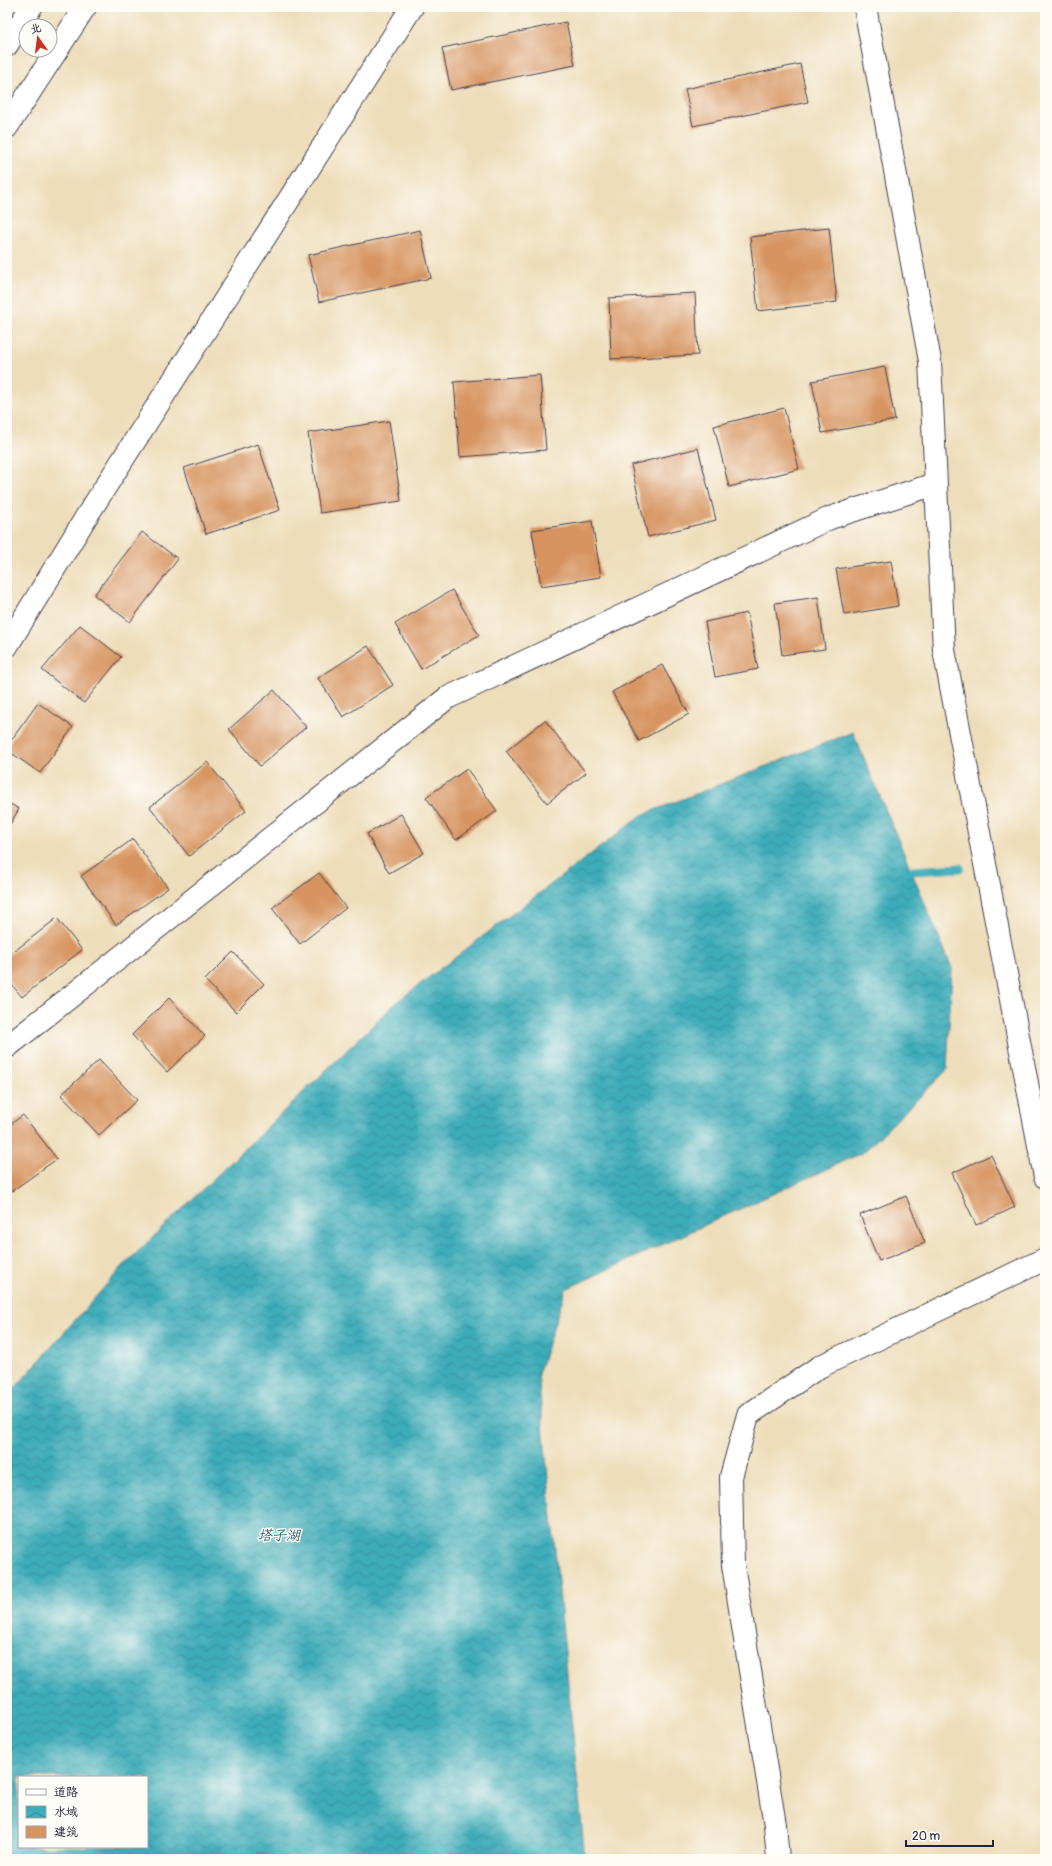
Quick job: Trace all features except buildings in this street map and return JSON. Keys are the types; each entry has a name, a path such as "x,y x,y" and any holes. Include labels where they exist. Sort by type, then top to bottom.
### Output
{"main road":[{"path":"7,45 31,7"},
{"path":"7,128 85,7"},
{"path":"7,646 88,514 412,7"},
{"path":"865,7 930,362 944,650 1045,1177"},
{"path":"7,1047 447,698 830,518 935,484"},
{"path":"778,1859 775,1825 733,1565 731,1477 748,1415 819,1367 1045,1259"}],"water":[{"name":"塔子湖","path":"853,732 952,968 947,1070 864,1152 566,1289 538,1374 585,1859 7,1859 7,1397 123,1266 398,1001 642,815"}],"waterway":[{"path":"912,871 960,868"}]}
